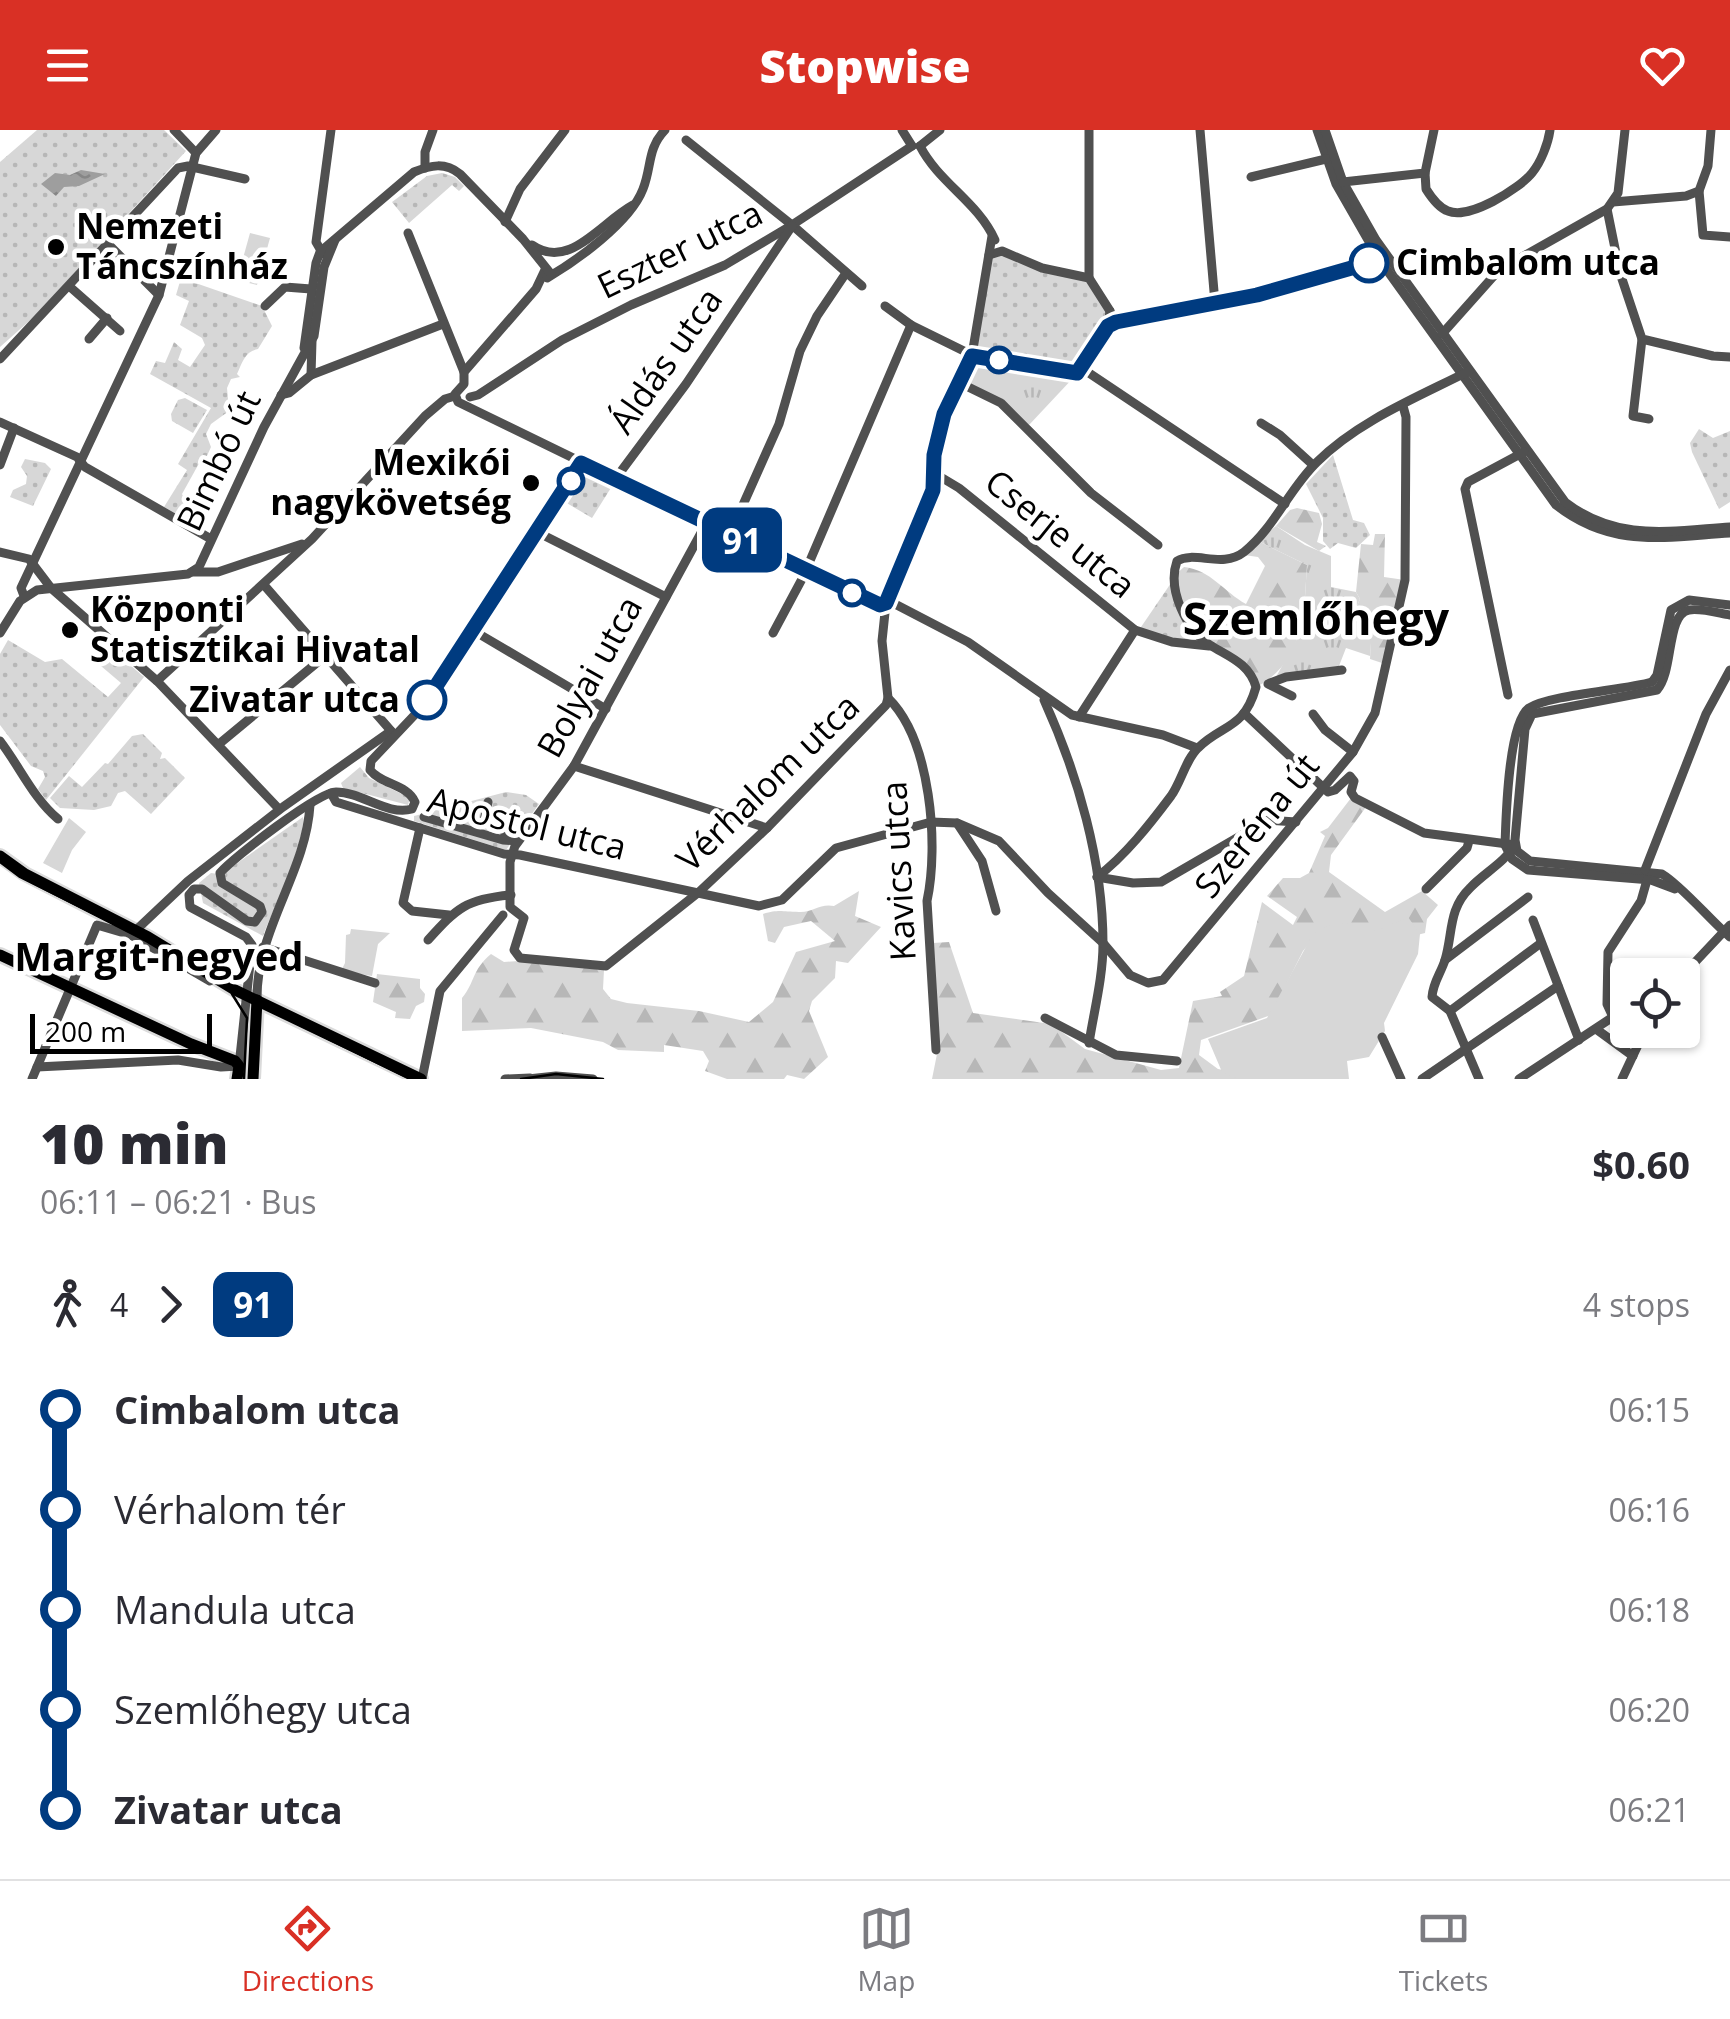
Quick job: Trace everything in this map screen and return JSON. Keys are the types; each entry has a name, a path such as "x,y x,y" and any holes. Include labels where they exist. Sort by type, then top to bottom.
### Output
{"main road":[{"path":"0,856 25,874 251,998 421,1079"},
{"path":"0,955 228,1058 238,1072"},
{"path":"251,998 253,1079"}],"street":[{"path":"174,130 196,153"},
{"path":"0,633 24,596 21,588 160,295 196,153 216,130"},
{"path":"324,254 316,242 331,130"},
{"path":"433,130 425,152 425,168 456,170 523,239 542,253 554,255 564,266"},
{"path":"505,222 520,189 565,130"},
{"path":"523,239 547,270 561,272 624,221 646,181 652,146 665,130"},
{"path":"936,130 915,136 950,185 988,222 1002,251 1042,268 1089,278"},
{"path":"1089,130 1089,278 1110,311 1126,319"},
{"path":"1200,130 1215,302"},
{"path":"1317,130 1350,212 1440,335 1550,498 1567,514 1602,532 1641,535 1730,530"},
{"path":"1324,130 1344,182 1383,257"},
{"path":"1434,130 1425,173 1426,189 1448,212 1460,213 1504,195 1532,174 1550,130"},
{"path":"1624,130 1618,193 1610,205 1620,273 1642,339 1633,416 1649,419"},
{"path":"1711,130 1708,166 1698,191 1703,235 1730,237"},
{"name":"Eszter utca","path":"157,680 264,585 445,399 478,395 562,340 725,265 792,225 915,136"},
{"path":"686,140 862,286"},
{"path":"1251,176 1326,159"},
{"path":"0,359 178,168 192,166 245,179"},
{"name":"Bimbó út","path":"303,351 311,288 324,254 334,240 414,172 425,168"},
{"path":"1344,182 1425,173"},
{"path":"1440,335 1498,270 1610,205 1698,191"},
{"path":"464,372 538,287 547,270 545,260 573,248 635,204"},
{"name":"Áldás utca","path":"616,478 686,384 792,225"},
{"path":"408,233 464,372 463,396 581,463 871,603 892,603 968,642 1043,698 1079,717 1162,735 1197,748"},
{"name":"Vérhalom utca","path":"512,854 510,907 524,918 514,950 517,956 602,967 699,892 872,723 888,698 882,641 886,603 933,490 936,436 972,356 992,236"},
{"path":"108,244 160,295"},
{"path":"989,255 1002,251"},
{"name":"Bimbó út","path":"24,596 50,588 192,572 203,560 281,394 312,340 324,254"},
{"path":"1108,326 1126,319 1257,295 1383,257"},
{"path":"730,534 779,424 800,351 816,316 846,273"},
{"path":"69,286 120,331"},
{"path":"265,306 286,287 311,288"},
{"path":"886,306 911,326 972,356 1077,373 1108,326 1110,311"},
{"path":"89,339 107,318"},
{"path":"281,394 289,393 310,375 443,324"},
{"path":"772,633 806,570 911,326"},
{"path":"1642,339 1730,357"},
{"path":"310,375 312,340"},
{"path":"1082,369 1285,504"},
{"path":"1256,686 1248,670 1210,646 1189,622 1178,599 1174,576 1178,562 1184,557 1222,560 1242,554 1263,534 1313,465 1344,438 1465,372"},
{"path":"960,383 1001,403 1091,493 1158,545"},
{"name":"Szeréna út","path":"930,822 957,822 999,840 1036,881 1103,943 1119,964 1138,980 1162,980 1353,752 1375,712 1408,558 1403,406"},
{"path":"0,422 81,461 85,467 211,540"},
{"path":"1261,423 1313,465"},
{"path":"0,465 14,428"},
{"path":"1508,695 1465,489 1468,482 1522,453"},
{"path":"375,982 258,948 246,937 190,907 188,897 194,889 204,890 247,921 257,921 262,912 260,906 222,883 220,873 310,805 332,792 400,811 412,809 415,802 411,794 372,774 371,762 424,705 581,463"},
{"name":"Cserje utca","path":"934,473 1135,630 1172,642 1210,646"},
{"name":"Bolyai utca","path":"512,854 513,840 574,766 707,522"},
{"path":"537,532 666,597"},
{"path":"203,560 210,570 218,572 304,544"},
{"path":"0,552 28,557 50,588 157,680 280,810"},
{"path":"192,572 205,574 210,570"},
{"path":"264,585 394,734"},
{"path":"1479,1079 1450,1010 1432,997 1433,984 1445,960 1454,909 1466,890 1510,848 1514,741 1525,717 1530,708 1544,703 1655,686 1666,620 1694,599 1730,605"},
{"path":"1678,610 1730,615"},
{"path":"474,630 606,709"},
{"path":"1079,717 1135,630"},
{"path":"219,744 324,656"},
{"path":"1256,686 1286,676 1342,670"},
{"path":"1610,1012 1608,952 1641,902 1646,875 1706,714 1730,670"},
{"path":"1270,683 1292,696"},
{"path":"1097,878 1113,865 1172,794 1197,748 1229,728 1244,713 1256,686"},
{"name":"Kavics utca","path":"888,698 908,725 928,791 931,882 927,901 936,1050"},
{"path":"1043,698 1074,773 1097,878 1103,943 1089,1043"},
{"path":"1244,713 1323,789 1332,792 1347,776 1352,778 1351,792 1355,798 1424,833 1510,848 1528,870 1646,875 1680,892 1728,931 1698,958"},
{"path":"1313,714 1325,730 1353,752"},
{"path":"133,932 188,880 280,810 394,734"},
{"path":"0,741 25,774 32,792 58,819"},
{"path":"574,766 768,828"},
{"path":"322,779 333,781 332,792"},
{"name":"Apostol utca","path":"332,792 336,802 504,854 760,906 792,892 836,848 930,822"},
{"path":"488,802 484,821 513,840"},
{"path":"37,1067 178,1060 238,1072 244,1012 251,998 258,948 305,838 310,805"},
{"path":"424,817 513,840"},
{"path":"1276,819 1286,834"},
{"path":"1097,878 1148,883 1172,877 1268,820 1296,822"},
{"path":"957,822 982,861 996,911"},
{"path":"420,828 403,904 412,911 449,915"},
{"path":"1426,889 1470,841"},
{"path":"1113,865 1120,882"},
{"path":"428,940 449,915 471,900 511,895"},
{"path":"1445,960 1528,897"},
{"path":"421,1079 440,991 503,915"},
{"path":"1533,920 1579,1040"},
{"path":"1085,926 1093,928 1101,922"},
{"path":"32,1079 96,925 133,932 233,994 244,1012"},
{"path":"1450,1010 1541,943"},
{"path":"1422,1079 1558,986"},
{"path":"1045,1018 1116,1055 1177,1061"},
{"path":"1519,1079 1610,1018"},
{"path":"1596,1029 1632,1056"},
{"path":"1382,1037 1401,1079"},
{"path":"1624,1078 1636,1048"},
{"path":"506,1079 593,1079"}],"green space":[{"path":"37,130 164,130 186,151 36,315 0,347 0,162"},
{"path":"442,173 455,177 464,186 459,191 452,185 409,223 392,202 427,176"},
{"path":"250,233 270,238 257,285 237,280"},
{"path":"996,252 1089,278 1108,306 1108,326 1077,373 972,355 989,255"},
{"path":"181,278 262,306 272,326 258,349 244,358 237,374 240,377 231,379 227,388 229,411 211,424 206,434 211,447 182,494 188,507 182,517 164,507 187,470 178,464 211,408 150,374 156,361 165,363 174,342 182,349 178,360 190,367 205,345 202,338 180,325 189,301 176,295"},
{"path":"978,363 1074,377 1029,425 1002,400 969,385"},
{"path":"185,398 207,410 193,433 172,421 178,400"},
{"path":"1699,429 1713,438 1730,431 1730,502 1719,509 1692,452 1690,443"},
{"path":"1333,455 1353,520 1364,523 1370,535 1356,548 1338,543 1330,549 1323,541 1323,518 1306,484"},
{"path":"25,459 45,463 51,469 33,506 10,497 13,490 26,484 27,476 21,467"},
{"path":"586,470 614,483 592,518 565,502"},
{"path":"1290,510 1319,513 1322,524 1317,542 1326,546 1319,551 1276,526"},
{"path":"1276,526 1331,556 1331,587 1356,592 1360,599 1354,613 1327,626 1373,616 1370,656 1346,648 1339,666 1276,677 1303,628 1307,565 1258,541"},
{"path":"1375,534 1385,534 1384,577 1405,580 1388,665 1370,659 1372,616 1358,630 1326,626 1333,618 1350,614 1358,604 1361,544 1373,545"},
{"path":"1258,541 1307,565 1302,618 1292,650 1272,677 1256,687 1254,680 1210,646 1189,622 1174,576 1184,567 1194,569 1246,604 1265,566 1258,557 1244,555"},
{"path":"1171,583 1200,643 1139,630"},
{"path":"8,640 45,662 62,659 108,697 121,683 88,655 101,640 144,677 46,800 38,789 45,777 43,771 31,766 0,725 0,654"},
{"path":"143,734 162,753 160,759 165,758 185,778 151,814 125,791 118,793 111,806 94,810 60,808 50,798 69,776 82,787 132,736"},
{"path":"360,767 369,778 410,798 408,805 343,788 341,783"},
{"path":"506,792 526,795 539,804 506,850 414,821 414,816"},
{"path":"1351,798 1366,807 1331,855 1329,872 1385,912 1422,891 1438,905 1427,919 1425,933 1314,938 1303,951 1271,1015 1201,1040 1199,1055 1218,1069 1252,1075 1251,1079 932,1079 938,1049 933,943 949,942 973,1013 1051,1024 1085,1049 1161,1070 1179,1068 1193,1001 1222,996 1220,992 1244,976 1262,902 1293,925 1297,917 1267,896 1283,878 1300,878 1309,873 1325,836 1320,832 1328,828"},
{"path":"303,817 294,858 263,936 203,903 199,883 211,873 225,875"},
{"path":"69,818 86,832 62,873 43,863"},
{"path":"859,891 855,916 881,927 848,963 836,961 835,978 812,1001 809,1011 828,1057 804,1079 787,1075 784,1079 727,1079 705,1071 709,1061 703,1051 664,1045 664,1052 618,1050 603,1042 531,1028 462,1031 462,998 491,954 504,962 604,970 603,989 611,999 749,1022 773,1002 796,952 835,941 811,921 784,927 775,943 768,941 763,914 834,906"},
{"path":"1408,917 1420,934 1418,954 1384,1023 1385,1031 1369,1057 1347,1061 1349,1079 1239,1079 1222,1072 1208,1039 1267,1018 1313,934 1344,923 1377,931"},
{"path":"351,929 390,933 378,944 372,976 341,971 346,935"},
{"path":"377,974 420,979 424,1002 416,1006 410,1019 395,1018 396,1012 373,1002"}],"water":[{"path":"81,170 105,174 79,186 64,187 56,196 41,184 55,173 70,175"}],"tram line":[{"path":"0,862 20,877 146,940 247,999 410,1079"},
{"path":"232,994 247,1018 244,1079"},
{"path":"521,1079 556,1074 603,1079"}],"bus line":[{"name":"91","path":"427,700 581,463 878,606 886,603 933,490 936,436 972,356 1077,373 1108,326 1116,322 1257,295 1369,263"}],"place":[{"name":"Nemzeti Táncszínház","path":"56,247"},
{"name":"Cimbalom utca","path":"1369,263"},
{"name":"Mexikói nagykövetség","path":"531,483"},
{"name":"Központi Statisztikai Hivatal","path":"70,630"},
{"name":"Zivatar utca","path":"427,700"}],"district":[{"name":"Szemlőhegy","path":"1316,619"},
{"name":"Margit-negyed","path":"159,957"}]}
